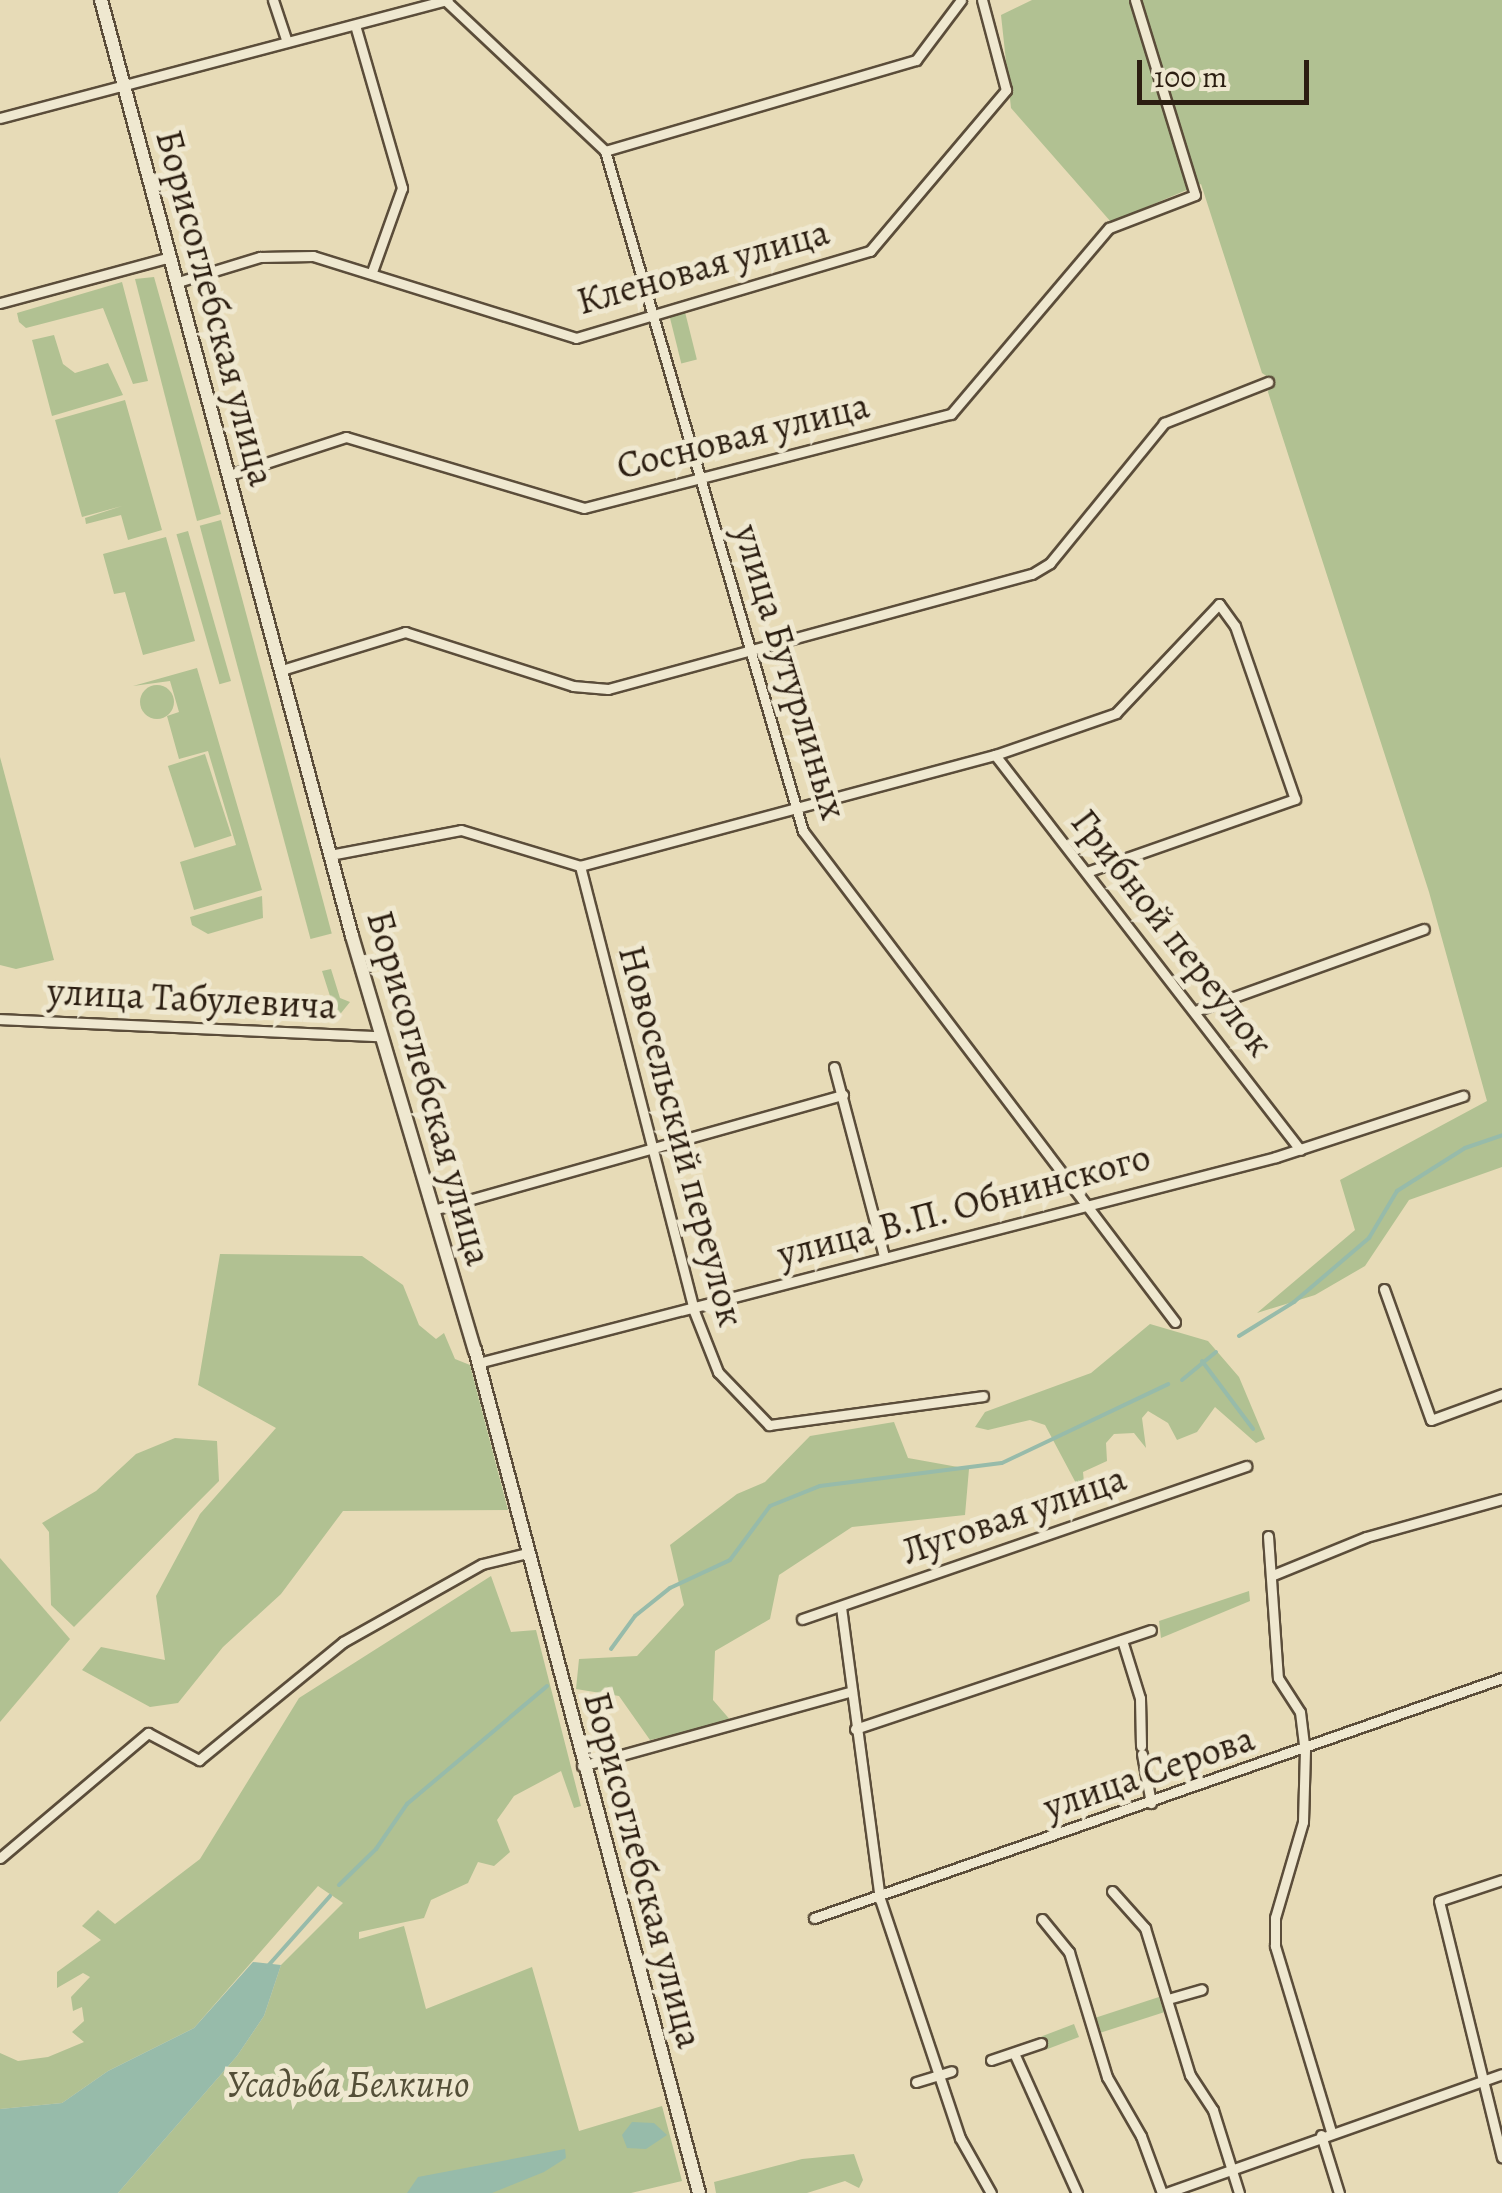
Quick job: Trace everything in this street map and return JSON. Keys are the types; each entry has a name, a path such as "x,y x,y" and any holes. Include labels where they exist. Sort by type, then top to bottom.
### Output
{"street":[{"name":"Борисоглебская улица","path":"101,0 380,1036 478,1363 582,1766 700,2193"},
{"path":"273,0 287,42"},
{"path":"0,118 447,0 604,152 916,60 961,0"},
{"name":"Кленовая улица","path":"178,282 260,257 313,256 564,336 652,317 870,252 1006,90 982,0"},
{"name":"Сосновая улица","path":"228,476 346,438 584,508 950,414 1109,228 1195,195 1135,0"},
{"path":"354,25 402,188 372,272"},
{"name":"улица Бутурлиных","path":"604,152 751,650 792,806 803,832 1175,1322"},
{"path":"0,302 170,257"},
{"path":"284,669 405,632 573,686 608,689 1032,574 1050,563 1164,423 1268,382"},
{"path":"330,855 461,830 580,866 995,754 1116,713 1218,604 1235,626 1295,799 1087,872"},
{"name":"Грибной переулок","path":"995,754 1196,1010 1300,1150"},
{"name":"Новосельский переулок","path":"580,866 694,1311 718,1372 769,1425 983,1396"},
{"path":"1196,1010 1424,929"},
{"name":"улица Табулевича","path":"0,1019 380,1036"},
{"path":"834,1067 884,1256"},
{"path":"433,1210 843,1096"},
{"name":"улица В.П. Обнинского","path":"478,1363 694,1311 884,1256 1300,1150 1463,1096"},
{"path":"1384,1289 1431,1420 1502,1394"},
{"name":"Луговая улица","path":"802,1619 1246,1466"},
{"path":"1274,1576 1398,1526 1502,1499"},
{"path":"1268,1536 1274,1576 1278,1678 1300,1712 1305,1750 1302,1822 1278,1905 1275,1946 1339,2193"},
{"path":"0,1858 148,1733 199,1760 343,1642 482,1564 527,1553"},
{"path":"842,1607 880,1900 960,2138 991,2193"},
{"path":"855,1729 1152,1630"},
{"path":"1122,1640 1140,1698 1142,1750 1151,1803"},
{"name":"улица Серова","path":"814,1918 880,1900 1502,1678"},
{"path":"582,1766 852,1691"},
{"path":"1502,1880 1438,1901 1502,2158"},
{"path":"1112,1891 1145,1928 1190,2075 1213,2110 1238,2193"},
{"path":"1042,1919 1069,1952 1116,2100 1142,2136 1164,2193 1502,2074"},
{"path":"1168,1999 1202,1990"},
{"path":"1078,2032 1091,2027"},
{"path":"991,2060 1042,2043"},
{"path":"1014,2053 1077,2193"},
{"path":"916,2082 951,2071"}],"green space":[{"path":"1032,0 1502,0 1502,1167 1409,1200 1365,1266 1315,1295 1257,1313 1355,1230 1340,1180 1487,1101 1429,892 1268,392 1271,379 1262,373 1201,184 1111,222 1011,108 1001,15"},
{"path":"154,277 221,514 197,521 135,279"},
{"path":"122,282 148,381 133,384 103,308 26,328 19,322 17,313"},
{"path":"685,312 697,360 681,363 669,316"},
{"path":"54,335 63,364 75,373 108,363 123,395 52,416 32,340"},
{"path":"125,400 162,530 128,540 121,515 86,524 85,518 122,506 82,517 55,420"},
{"path":"221,520 332,933 311,939 200,526"},
{"path":"188,531 231,681 219,684 176,534"},
{"path":"166,537 195,641 143,655 125,592 114,594 103,554"},
{"path":"197,668 262,890 194,910 180,862 236,845 208,751 179,759 167,716 179,712 170,681 133,686"},
{"path":"157,685 169,690 174,702 169,714 157,719 145,714 140,702 145,690"},
{"path":"205,754 232,836 194,848 168,766"},
{"path":"0,757 54,960 16,969 0,965"},
{"path":"262,896 263,918 208,934 192,925 190,917"},
{"path":"331,969 340,998 350,1002 337,1018 322,971"},
{"path":"220,1254 362,1256 403,1285 419,1325 436,1339 444,1333 455,1359 470,1365 508,1510 343,1511 281,1594 223,1647 178,1703 150,1707 82,1670 101,1647 165,1660 156,1596 200,1514 276,1428 198,1385"},
{"path":"1150,1324 1208,1341 1239,1377 1265,1439 1256,1443 1215,1407 1197,1432 1177,1440 1168,1423 1148,1411 1142,1418 1146,1448 1134,1433 1114,1434 1106,1443 1107,1461 1083,1472 1086,1502 1045,1425 1030,1420 988,1430 975,1427 985,1412 1091,1373"},
{"path":"894,1422 908,1458 969,1469 965,1515 852,1527 779,1575 770,1619 715,1651 713,1700 732,1722 650,1740 619,1696 576,1689 579,1659 637,1656 684,1605 670,1545 737,1494 765,1482 810,1436"},
{"path":"175,1438 217,1441 219,1481 74,1627 51,1605 49,1532 42,1523 96,1491 136,1454"},
{"path":"0,1558 70,1639 0,1722"},
{"name":"Усадьба Белкино","path":"491,1576 511,1632 536,1630 581,1806 574,1808 561,1771 514,1796 497,1820 510,1852 494,1866 478,1862 468,1883 431,1900 424,1918 359,1932 359,1939 404,1926 426,2009 532,1967 579,2131 662,2106 682,2181 631,2193 118,2193 237,2056 264,2016 281,1965 343,1903 318,1886 194,2028 108,2071 62,2103 0,2109 0,2053 18,2061 48,2057 84,2042 72,2032 84,2021 82,2007 73,2011 71,1997 90,1977 83,1973 57,1988 57,1972 101,1940 82,1926 98,1910 115,1924 200,1859 299,1698"},
{"path":"1249,1591 1250,1601 1161,1638 1159,1621"},
{"path":"1159,1997 1164,2012 1101,2033 1096,2017"},
{"path":"1074,2024 1079,2037 1046,2050 1041,2037"},
{"path":"854,2154 863,2180 859,2188 845,2181 807,2193 716,2193 714,2182 802,2159"}],"shaded area":[{"path":"253,1962 281,1965 264,2016 237,2056 118,2193 0,2193 0,2109 62,2103 108,2071 194,2028"},
{"path":"632,2122 654,2123 667,2135 646,2149 627,2148 622,2135"},
{"path":"565,2149 566,2158 544,2172 492,2193 407,2193 418,2177"}],"waterway":[{"path":"1239,1336 1294,1302 1369,1238 1397,1191 1465,1148 1502,1135"},
{"path":"1182,1380 1216,1352"},
{"path":"1202,1361 1253,1429"},
{"path":"611,1649 635,1616 670,1588 730,1560 770,1506 820,1486 1002,1463 1168,1384"},
{"path":"339,1885 376,1849 407,1804 547,1686"},
{"path":"267,1967 330,1896"}]}
